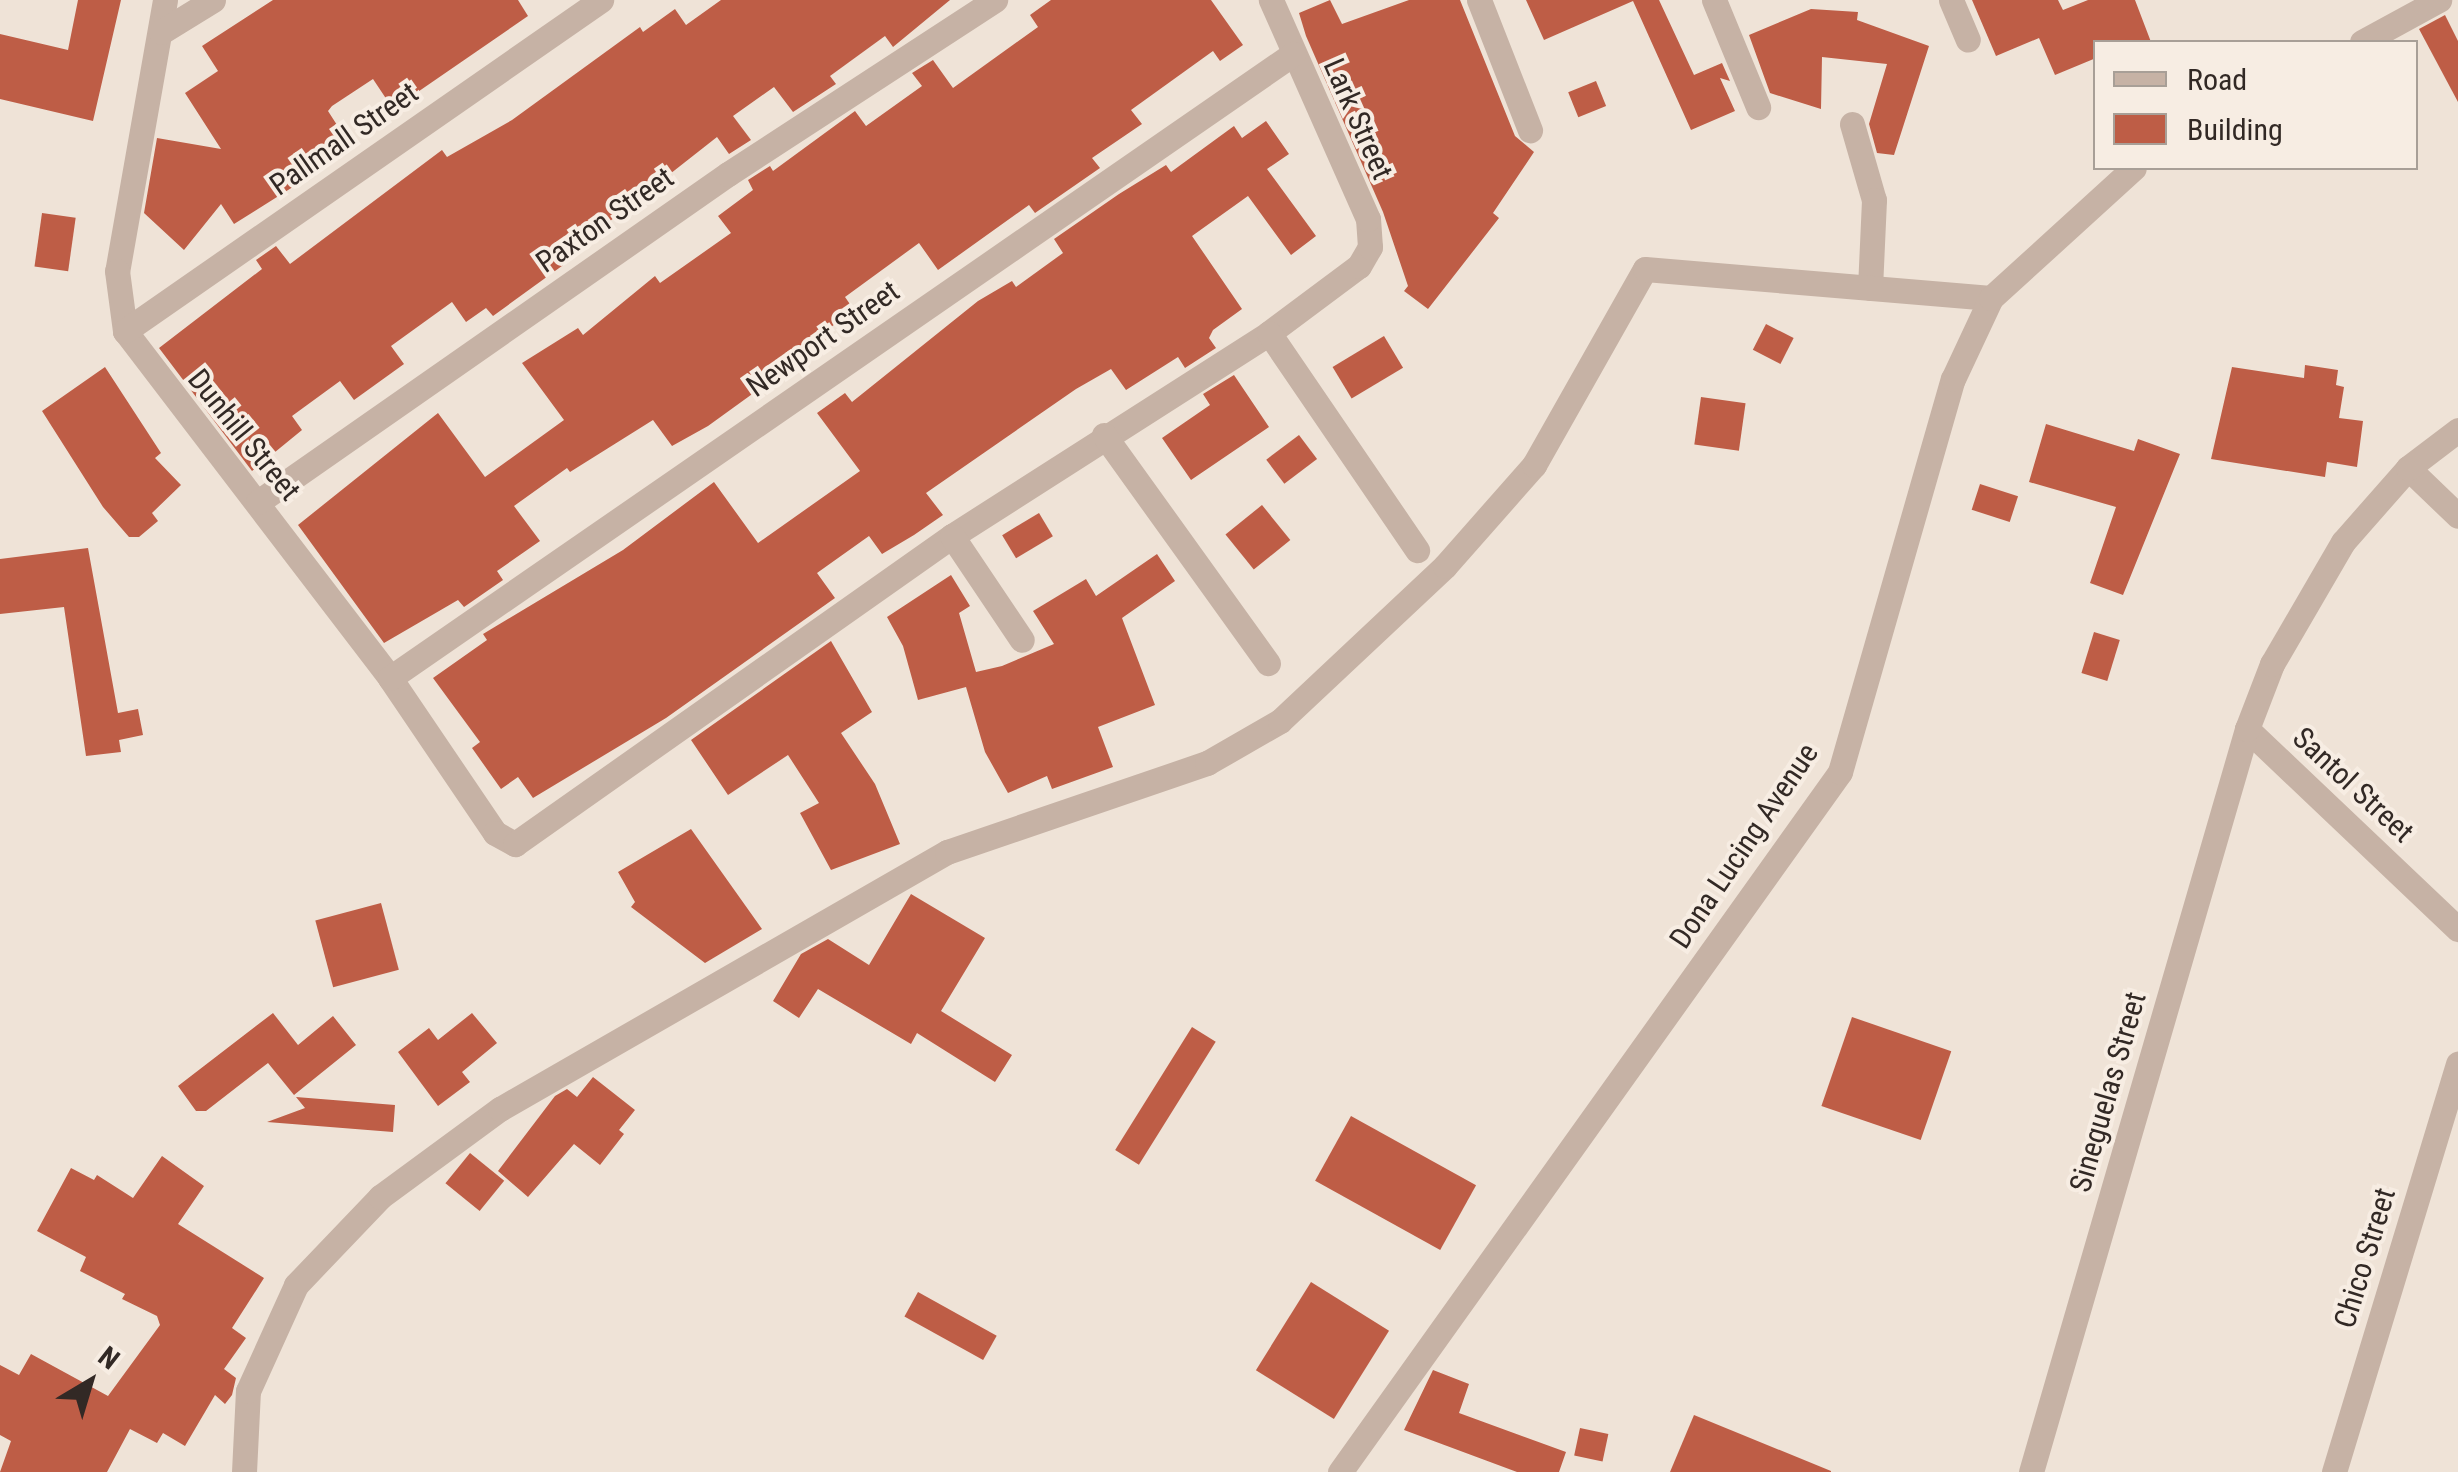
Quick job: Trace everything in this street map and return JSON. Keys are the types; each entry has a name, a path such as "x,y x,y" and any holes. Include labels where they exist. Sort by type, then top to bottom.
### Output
{"street":[{"path":"125,331 117,271 166,0"},
{"path":"161,32 213,0"},
{"name":"Pallmall Street","path":"125,331 601,0"},
{"name":"Paxton Street","path":"258,502 728,174 995,0"},
{"name":"Lark Street","path":"1269,333 1359,266 1370,247 1368,219 1271,0"},
{"path":"1478,0 1530,130"},
{"path":"1714,0 1758,108"},
{"path":"1951,0 1968,40"},
{"path":"2366,40 2440,0"},
{"name":"Newport Street","path":"390,678 1294,54"},
{"path":"1852,124 1874,200 1870,288"},
{"name":"Dona Lucing Avenue","path":"1340,1472 1840,772 1953,379 1990,298 2132,170"},
{"path":"244,1472 248,1391 296,1285 380,1197 500,1109 947,852 1207,763 1280,721 1445,566 1534,465 1645,269 1990,298"},
{"name":"Dunhill Street","path":"125,331 390,678 495,833 515,844 952,536"},
{"path":"1022,640 952,536 1104,434 1269,333 1417,550"},
{"name":"Sineguelas Street","path":"2031,1472 2247,730 2272,664 2343,542 2408,468 2458,430"},
{"path":"1104,434 1268,662"},
{"path":"2408,468 2458,516"},
{"name":"Santol Street","path":"2247,730 2458,929"},
{"name":"Chico Street","path":"2334,1472 2458,1063"}],"building":[{"path":"78,0 121,0 93,121 0,99 0,34 68,50"},
{"path":"273,0 518,0 528,16 393,109 373,79 332,106 328,111 346,139 291,178 296,185 234,224 221,204 184,250 144,213 157,138 221,149 185,93 218,71 202,46"},
{"path":"721,0 950,0 893,47 885,36 830,76 836,84 793,112 774,87 733,116 751,140 729,154 717,137 591,236 595,242 493,316 486,308 466,322 452,302 391,346 404,364 354,400 340,381 292,416 302,430 252,471 159,348 262,269 256,260 276,246 290,264 442,150 447,157 512,120 640,27 643,32 675,9 686,25"},
{"path":"1051,0 1211,0 1243,45 1220,61 1213,51 1131,110 1142,124 1092,158 1100,168 1035,213 1029,205 938,270 919,243 845,297 854,310 823,333 827,340 708,426 672,446 653,420 570,472 567,468 514,506 540,541 497,571 503,580 464,607 458,600 384,643 298,525 438,413 485,477 564,420 522,363 578,328 583,335 655,276 660,283 731,233 718,216 753,190 748,180 770,166 773,171 855,111 866,126 922,86 912,73 933,60 953,88 1038,27 1030,15"},
{"path":"1330,0 1342,24 1409,0 1460,0 1515,136 1534,152 1493,213 1499,218 1428,309 1404,291 1408,286 1383,212 1306,36 1299,13"},
{"path":"1526,0 1659,0 1694,75 1722,63 1730,81 1720,78 1735,111 1691,130 1633,1 1544,40"},
{"path":"1972,0 2058,0 2063,10 2088,0 2135,0 2150,40 2093,40 2093,59 2055,75 2039,38 1996,56"},
{"path":"1811,9 1858,12 1857,20 1929,46 1894,155 1877,153 1869,124 1887,64 1822,57 1821,109 1770,93 1749,35"},
{"path":"2445,15 2458,41 2458,102 2419,29"},
{"path":"1596,81 1606,106 1578,117 1568,92"},
{"path":"1266,121 1289,154 1267,169 1316,236 1291,255 1248,196 1192,236 1242,309 1213,330 1209,338 1216,348 1185,368 1178,357 1126,390 1111,369 1076,389 926,493 943,515 882,554 869,536 817,573 835,598 666,718 533,798 518,777 501,789 472,748 480,742 433,678 487,640 483,634 623,550 714,482 758,543 860,471 817,413 845,393 852,402 978,301 1012,281 1016,287 1063,253 1054,239 1119,194 1166,165 1171,172 1234,126 1242,138"},
{"path":"42,213 76,218 68,271 34,266"},
{"path":"1766,324 1794,338 1780,364 1753,350"},
{"path":"1384,336 1403,368 1352,399 1333,367"},
{"path":"2305,365 2338,370 2336,385 2344,387 2339,418 2363,421 2357,467 2327,462 2325,477 2211,459 2232,367 2304,378"},
{"path":"105,367 161,453 155,458 181,485 152,513 158,521 139,537 129,537 103,507 42,411"},
{"path":"1234,375 1269,427 1191,480 1162,438 1210,405 1203,394"},
{"path":"1701,397 1746,403 1739,451 1694,445"},
{"path":"2046,424 2134,451 2138,439 2180,454 2123,595 2090,583 2116,507 2029,482"},
{"path":"1299,435 1317,459 1284,484 1266,460"},
{"path":"1980,484 2018,496 2010,522 1972,510"},
{"path":"1262,505 1290,540 1254,570 1225,535"},
{"path":"1039,513 1053,536 1016,558 1002,535"},
{"path":"88,548 118,713 138,709 143,735 119,740 121,752 86,756 64,607 0,614 0,559"},
{"path":"1157,554 1175,581 1122,618 1155,705 1098,727 1113,767 1052,789 1047,776 1008,793 985,752 966,687 918,700 903,646 887,617 951,575 970,606 959,613 976,672 1002,666 1054,644 1033,611 1086,579 1096,596"},
{"path":"2094,632 2120,640 2107,681 2081,673"},
{"path":"831,641 872,712 841,733 875,784 900,844 831,870 800,813 819,803 788,755 728,795 691,740"},
{"path":"691,829 762,929 705,963 631,907 635,902 618,872"},
{"path":"911,894 985,938 941,1011 1012,1055 995,1082 917,1033 911,1044 818,989 799,1018 773,1001 801,954 828,939 869,965"},
{"path":"381,903 399,970 333,987 315,921"},
{"path":"273,1013 298,1045 333,1016 356,1045 294,1095 268,1063 206,1111 196,1111 178,1086"},
{"path":"472,1013 497,1043 462,1072 470,1082 438,1106 398,1052 429,1028 438,1040"},
{"path":"1852,1017 1951,1051 1921,1140 1821,1106"},
{"path":"1192,1027 1216,1042 1139,1165 1115,1150"},
{"path":"593,1077 635,1110 619,1130 624,1134 600,1165 574,1144 528,1197 498,1171 555,1096 567,1089 577,1097"},
{"path":"296,1097 395,1105 393,1132 267,1122 305,1108"},
{"path":"1351,1116 1476,1185 1440,1250 1315,1181"},
{"path":"470,1153 504,1181 480,1211 445,1183"},
{"path":"162,1156 204,1186 178,1224 264,1278 232,1328 246,1338 224,1369 236,1378 232,1395 225,1404 215,1395 185,1446 163,1433 157,1443 130,1429 107,1472 0,1472 11,1441 0,1435 0,1365 19,1375 31,1354 108,1396 160,1325 157,1316 122,1299 125,1294 80,1271 86,1257 37,1231 71,1168 94,1180 97,1175 133,1198"},
{"path":"1311,1282 1389,1331 1334,1419 1256,1370"},
{"path":"918,1292 997,1336 983,1360 904,1316"},
{"path":"1433,1370 1469,1384 1459,1413 1566,1452 1559,1472 1517,1472 1404,1430"},
{"path":"1694,1415 1831,1471 1831,1472 1670,1472"},
{"path":"1580,1428 1608,1434 1603,1461 1574,1455"}]}
